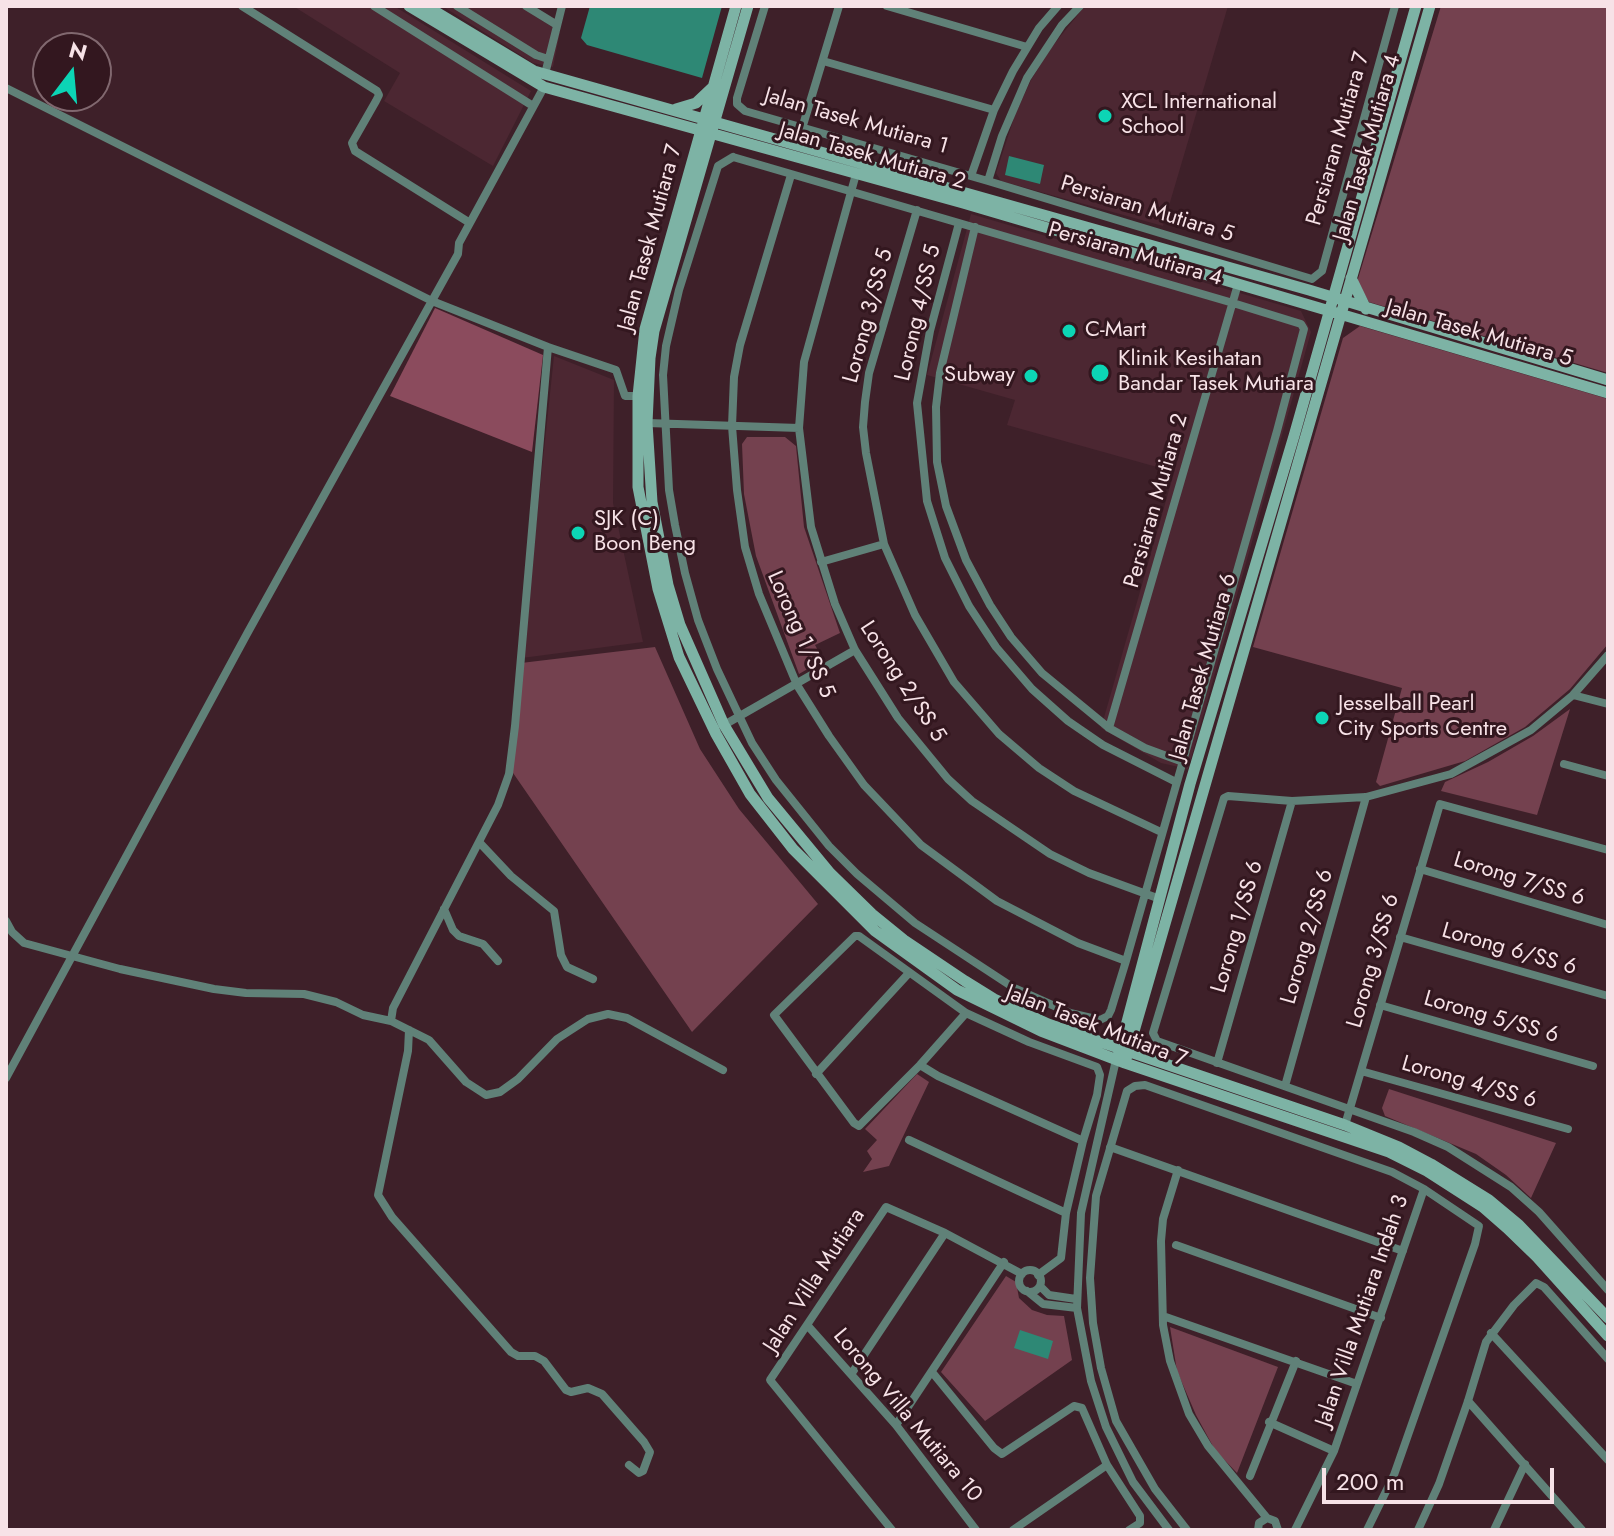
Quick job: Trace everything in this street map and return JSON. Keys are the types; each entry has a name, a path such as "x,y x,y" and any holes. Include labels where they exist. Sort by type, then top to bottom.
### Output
{"street":[{"path":"242,6 377,91 376,101 352,143 355,151 470,223"},
{"path":"374,6 533,106"},
{"name":"Jalan Tasek Mutiara 2","path":"409,6 544,87 708,126 856,174 1080,232 1311,284 1339,299"},
{"name":"Jalan Tasek Mutiara 2","path":"426,6 524,66 671,116"},
{"path":"457,6 536,55 548,59"},
{"path":"526,6 557,25"},
{"path":"545,74 562,6"},
{"path":"719,88 671,116 685,129 698,157 717,144 739,135 725,110 719,88 736,6"},
{"path":"708,126 748,6"},
{"name":"Jalan Tasek Mutiara 1","path":"765,6 737,104 745,111 971,176"},
{"path":"797,145 839,6"},
{"path":"887,6 1027,47"},
{"path":"971,176 994,110 1027,47 1058,6"},
{"path":"988,181 1002,136 1027,78 1062,25 1080,6"},
{"name":"Persiaran Mutiara 7","path":"1311,284 1322,271 1395,6"},
{"name":"Jalan Tasek Mutiara 4","path":"1339,299 1367,178 1416,6"},
{"name":"Jalan Tasek Mutiara 4","path":"1345,277 1430,6"},
{"path":"823,61 994,110"},
{"path":"1394,79 1408,84"},
{"path":"6,1078 458,254 459,243 544,87"},
{"path":"6,88 432,301 616,370 625,396 638,396"},
{"name":"Jalan Tasek Mutiara 7","path":"708,126 645,329 638,396 639,503 658,589 679,657 716,734 750,794 793,849 875,931 957,990 995,1010 1119,1064 1389,1152 1427,1171 1483,1207 1507,1228 1608,1336"},
{"name":"Jalan Tasek Mutiara 2","path":"739,135 797,145 1334,313"},
{"name":"Jalan Tasek Mutiara 7","path":"698,157 654,331 647,423 652,502 668,585 680,625 724,725 768,798 830,873 872,914 904,940 994,999 1048,1024 1086,1037 1119,1064"},
{"name":"Jalan Tasek Mutiara 7","path":"959,223 733,157 718,166 679,290 666,346 663,375 669,490 685,573 698,620 738,716 776,780 829,846 915,923 1014,988 1070,1013 1091,1019 1108,1016 1304,335 1301,324"},
{"path":"1348,171 1367,178"},
{"name":"Lorong 2/SS 5","path":"856,174 804,362 799,428 811,527 835,604 855,650 898,718 926,755 972,801 1050,854 1160,899"},
{"name":"Lorong 1/SS 5","path":"791,175 740,345 734,377 732,426 745,547 759,594 797,685 864,785 921,845 997,901 1078,943 1126,961"},
{"name":"Persiaran Mutiara 5","path":"971,176 1188,242 1311,284"},
{"name":"Lorong 3/SS 5","path":"917,210 869,373 865,402 863,427 866,453 884,544 915,615 954,682 999,734 1039,768 1074,791 1161,832"},
{"name":"Persiaran Mutiara 4","path":"959,223 1301,324"},
{"name":"Lorong 4/SS 5","path":"959,223 930,331 917,403 927,501 945,558 969,606 996,647 1032,689 1068,721 1103,745 1176,782"},
{"path":"975,227 952,318 938,396 937,462 946,506 966,560 1011,637 1042,673 1109,728 1145,748 1183,762"},
{"path":"1184,256 1188,242"},
{"path":"1311,284 1327,287 1345,277 1366,309"},
{"name":"Persiaran Mutiara 2","path":"1109,728 1238,284"},
{"name":"Jalan Tasek Mutiara 5","path":"1339,299 1606,386"},
{"name":"Jalan Tasek Mutiara 6","path":"1119,1064 1161,939 1275,547 1339,299"},
{"path":"1311,306 1328,334 1360,321"},
{"name":"Jalan Tasek Mutiara 5","path":"1334,313 1606,386"},
{"name":"Jalan Tasek Mutiara 6","path":"1131,1024 1160,899 1229,652 1328,334"},
{"path":"391,1021 393,1008 498,805 509,774 548,347"},
{"path":"647,423 799,428"},
{"path":"1277,431 1294,436"},
{"path":"1261,543 1275,547"},
{"path":"821,562 884,544"},
{"path":"1214,648 1229,652"},
{"path":"724,725 855,650"},
{"path":"1608,655 1573,695 1531,730 1451,774 1366,797 1292,801 1228,796 1221,802 1153,1033 1157,1041 1448,1147 1511,1187 1539,1212 1608,1290"},
{"path":"1573,695 1608,704"},
{"path":"1564,764 1608,776"},
{"name":"Lorong 2/SS 6","path":"1285,1086 1366,797"},
{"name":"Lorong 1/SS 6","path":"1217,1063 1292,801"},
{"name":"Lorong 3/SS 6","path":"1345,1125 1438,808 1443,803 1608,850"},
{"path":"479,842 511,876 554,911 561,955 567,967 593,979"},
{"name":"Lorong 7/SS 6","path":"1420,869 1608,925"},
{"path":"444,909 459,936 483,944 498,961"},
{"path":"6,921 24,943 73,956 214,989 304,994 336,1002 363,1015 391,1021 429,1040 466,1082 486,1095 500,1092 518,1079 557,1039 588,1019 608,1014 627,1018 723,1070"},
{"path":"966,1013 859,1126 775,1020 777,1012 855,936 864,938 908,974 966,1013 1099,1070 1097,1095 1066,1213 1061,1258 1038,1275"},
{"name":"Lorong 6/SS 6","path":"1400,937 1608,996"},
{"path":"1161,939 1181,944"},
{"path":"816,1074 908,974"},
{"name":"Lorong 5/SS 6","path":"1380,1005 1593,1066"},
{"path":"1086,1037 1109,1037 1131,1024 1142,1048 1154,1062"},
{"path":"409,1030 408,1051 378,1195 392,1217 511,1352 518,1356 535,1356 544,1361 566,1390 571,1392 588,1388 602,1394 650,1452 643,1471 639,1473 629,1465"},
{"path":"1169,1530 1133,1482 1106,1427 1091,1381 1077,1303 1081,1213 1119,1064 1154,1062 1345,1125 1399,1147 1489,1200 1519,1225 1608,1318"},
{"path":"920,1065 1083,1141"},
{"name":"Lorong 4/SS 6","path":"1361,1071 1568,1129"},
{"path":"1187,1530 1155,1489 1116,1421 1101,1368 1093,1323 1090,1278 1096,1196 1127,1091 1135,1086 1145,1085 1392,1172 1424,1189 1479,1226 1394,1475 1367,1530"},
{"path":"909,1140 1066,1213"},
{"path":"1110,1147 1403,1251"},
{"path":"1178,1170 1163,1219 1161,1241 1163,1316 1170,1361 1189,1414 1208,1446 1267,1518 1275,1521 1278,1530"},
{"name":"Jalan Villa Mutiara Indah 3","path":"1295,1530 1334,1451 1424,1189"},
{"name":"Jalan Villa Mutiara","path":"892,1530 770,1380 886,1207 1004,1262 1022,1274"},
{"path":"852,1373 945,1233"},
{"path":"1176,1245 1381,1318"},
{"path":"896,1425 1004,1262"},
{"path":"1032,1271 1038,1275 1040,1286 1049,1295 1077,1303 1043,1304 1020,1284 1022,1274 1032,1271"},
{"path":"1418,1530 1439,1484 1491,1333 1536,1283 1608,1359"},
{"path":"1027,1291 1035,1291 1040,1286"},
{"path":"1163,1316 1357,1384"},
{"name":"Lorong Villa Mutiara 10","path":"808,1326 896,1425 976,1530"},
{"path":"1491,1333 1608,1460"},
{"path":"1250,1476 1269,1422 1296,1361"},
{"path":"932,1372 1002,1454 1078,1405 1084,1410 1107,1465 1140,1516 1140,1523 1129,1530"},
{"path":"1468,1401 1577,1528"},
{"path":"1269,1422 1334,1451"},
{"path":"1494,1530 1525,1464"},
{"path":"1013,1530 1107,1465"},
{"path":"1258,1530 1259,1523 1267,1518"}],"shaded area":[{"path":"293,6 394,6 531,91 493,166 384,101 400,73"},
{"path":"442,6 519,6 560,32 553,67 533,63"},
{"path":"590,6 722,6 702,78 587,45 581,38"},
{"name":"XCL International School","path":"1085,6 1228,6 1163,226 1001,181 996,173 1015,115 1031,80 1051,48"},
{"path":"1441,6 1608,6 1608,373 1369,302 1357,282"},
{"path":"1009,156 1044,165 1040,184 1005,175"},
{"path":"971,214 1301,311 1311,332 1188,769 1161,763 1101,728 1181,448 1165,443 1157,467 1007,425 1015,400 927,375"},
{"path":"435,308 543,355 532,452 390,396"},
{"path":"1360,326 1608,399 1608,644 1570,689 1525,727 1465,761 1380,786 1376,782 1402,688 1253,647 1343,338"},
{"name":"SJK (C) Boon Beng","path":"554,356 614,380 613,503 643,642 522,658"},
{"path":"747,437 785,437 796,446 804,527 840,633 815,645 823,660 799,674 756,556 744,494 742,444"},
{"path":"655,647 700,749 739,809 818,904 692,1032 511,770 521,663"},
{"path":"1570,709 1537,815 1441,791 1445,782 1533,736"},
{"path":"917,1074 929,1082 889,1166 863,1172 872,1159 867,1151 877,1140 865,1129"},
{"path":"1389,1089 1556,1143 1531,1198 1476,1154 1385,1116 1382,1108"},
{"path":"1006,1276 1016,1282 1019,1298 1032,1310 1064,1316 1072,1360 985,1421 941,1372"},
{"path":"1170,1327 1278,1367 1237,1473 1215,1450 1196,1415 1177,1371"},
{"path":"1020,1330 1053,1341 1048,1359 1014,1348"}],"place":[{"name":"XCL International School","path":"1105,116"},
{"name":"C-Mart","path":"1069,331"},
{"name":"Klinik Kesihatan Bandar Tasek Mutiara","path":"1100,373"},
{"name":"Subway","path":"1031,376"},
{"name":"SJK (C) Boon Beng","path":"578,533"},
{"name":"Jesselball Pearl City Sports Centre","path":"1322,718"}]}
